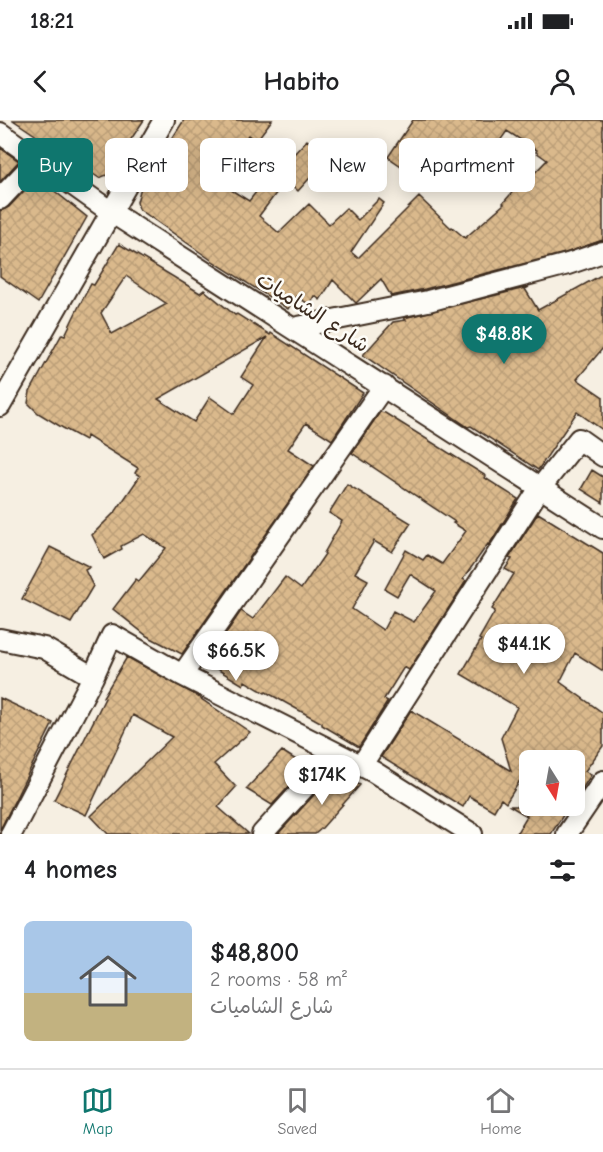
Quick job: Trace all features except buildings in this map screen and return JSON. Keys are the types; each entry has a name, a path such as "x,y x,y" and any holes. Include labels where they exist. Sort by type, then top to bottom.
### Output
{"street":[{"path":"0,406 164,120"},
{"name":"شارع الشاميات","path":"0,133 18,146"},
{"path":"0,199 18,180"},
{"name":"شارع الشاميات","path":"83,192 603,528"},
{"path":"293,328 428,301 603,252"},
{"path":"182,675 384,386"},
{"path":"361,766 540,488 579,439 603,456"},
{"path":"11,834 93,677 112,635 182,675 361,766 472,834"},
{"path":"0,639 44,648 93,677"},
{"path":"262,834 336,753"},
{"path":"567,834 603,781"}]}
